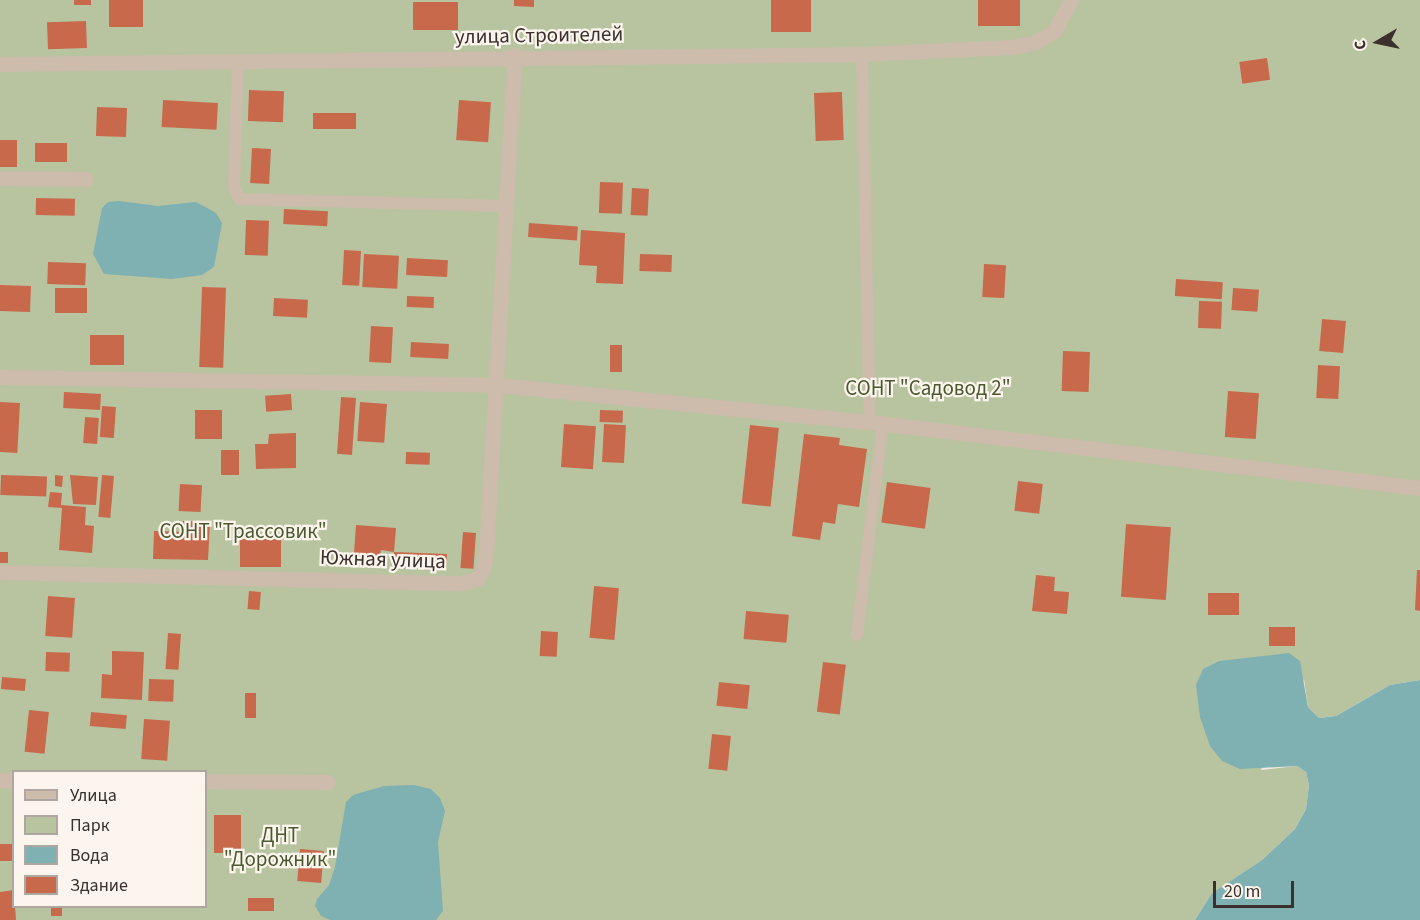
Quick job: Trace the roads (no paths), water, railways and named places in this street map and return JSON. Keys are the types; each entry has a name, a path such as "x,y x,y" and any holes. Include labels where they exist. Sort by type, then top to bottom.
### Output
{"street":[{"name":"улица Строителей","path":"0,64 515,55 862,54 1036,42 1054,30 1068,7"},
{"path":"497,385 509,206 515,55"},
{"path":"0,178 86,179"},
{"path":"0,377 497,385 877,423 1420,488"},
{"name":"Южная улица","path":"0,572 460,583 477,579 484,567 497,385"},
{"path":"207,781 328,782"}],"lane":[{"path":"857,635 877,423 862,54"},
{"path":"238,61 234,187 239,199 509,206"}],"water":[{"path":"119,201 158,206 196,202 216,213 222,223 214,267 202,275 172,279 104,274 93,254 102,208 108,202"},
{"path":"1289,653 1300,661 1308,707 1319,718 1336,716 1390,685 1420,680 1420,920 1195,920 1212,893 1262,860 1295,829 1306,809 1309,785 1306,772 1297,766 1240,769 1222,761 1210,746 1200,717 1196,685 1203,669 1219,661"},
{"path":"414,785 431,789 440,798 445,811 438,842 443,911 436,920 330,920 321,916 315,906 317,899 329,885 335,867 346,802 353,795 384,786"}],"park label":[{"name":"СОНТ \"Садовод 2\"","path":"928,388"},
{"name":"СОНТ \"Трассовик\"","path":"243,531"},
{"name":"ДНТ \"Дорожник\"","path":"280,847"}]}
